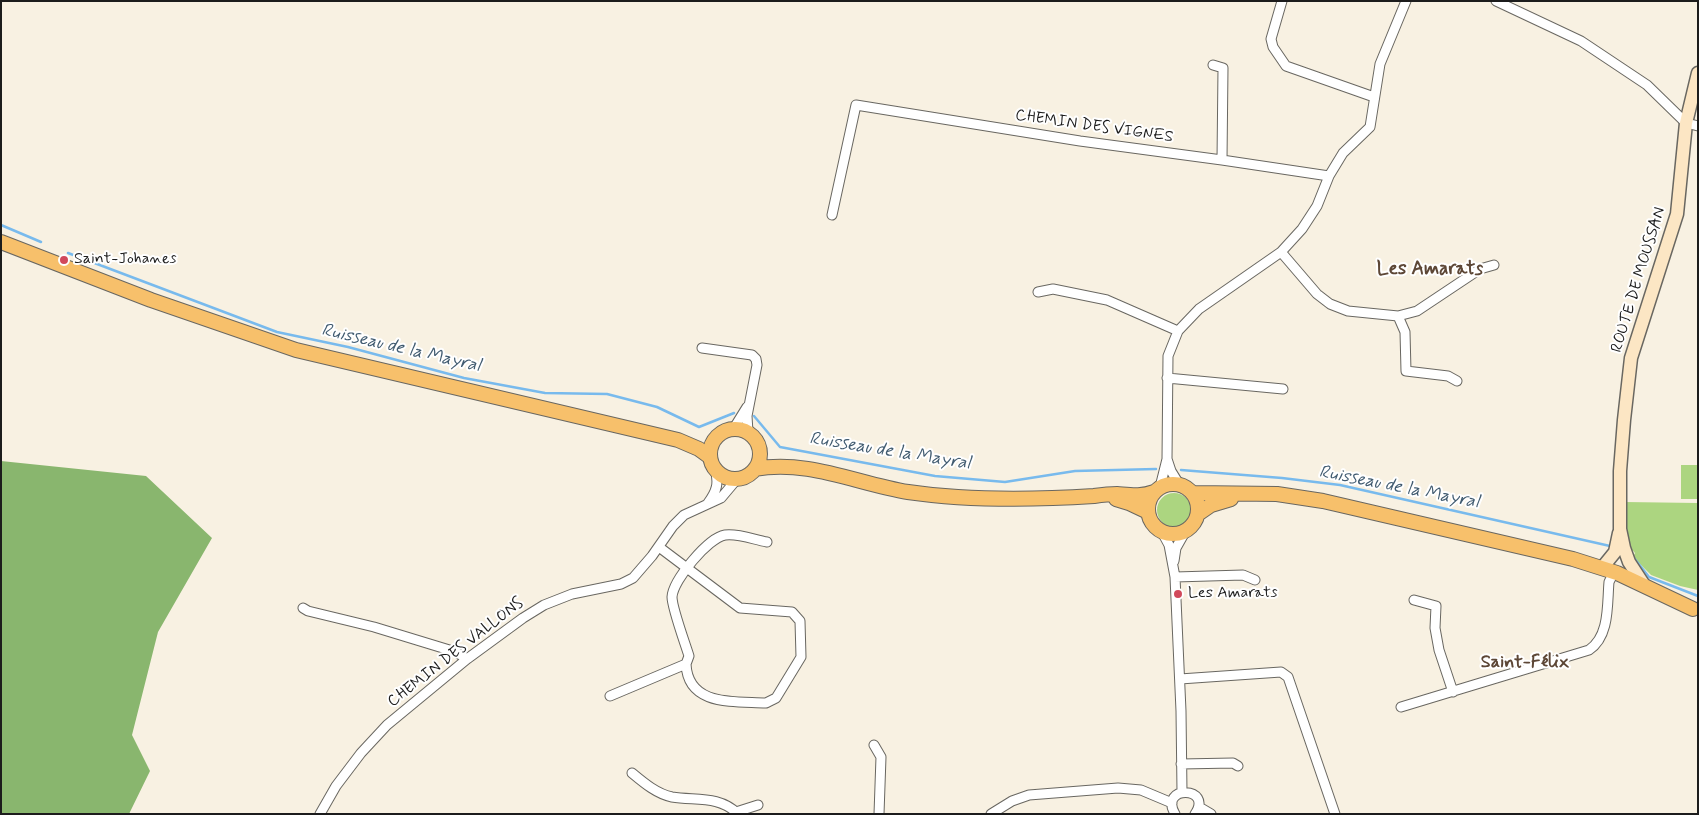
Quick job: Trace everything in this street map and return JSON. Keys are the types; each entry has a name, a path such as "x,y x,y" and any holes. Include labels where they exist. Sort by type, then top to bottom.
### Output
{"main road":[{"path":"1,242 159,303 296,350 678,440 699,449 725,477 737,479 756,469 792,466 907,492 962,498 1047,498 1115,494 1141,496 1170,483 1179,484 1194,493 1198,503 1196,520 1184,532 1174,534 1162,532 1150,519 1148,512 1149,501 1157,490"},
{"path":"713,463 710,449 718,435 725,430 742,429 756,438 759,445 761,454 756,469"},
{"path":"678,440 706,439 718,435"},
{"path":"759,445 769,455 792,466"},
{"path":"1194,493 1277,494 1323,501 1524,548 1607,572 1695,610"},
{"path":"1198,514 1211,505 1248,495"},
{"path":"1093,496 1113,498 1148,512"},
{"path":"1607,572 1617,573 1695,610"}],"street":[{"path":"1282,1 1271,39 1273,47 1286,66 1374,97"},
{"path":"1157,490 1167,459 1168,356 1178,331 1199,309 1281,252 1302,229 1317,206 1329,176 1343,153 1370,127 1380,64 1406,1"},
{"path":"1496,1 1581,41 1647,85 1692,125"},
{"path":"1214,65 1223,68 1222,160"},
{"name":"ROUTE DE MOUSSAN","path":"1620,529 1620,468 1632,358 1677,214 1692,125 1698,73"},
{"name":"CHEMIN DES VIGNES","path":"832,215 856,105 1080,141 1329,176"},
{"path":"1281,252 1317,294 1330,304 1348,311 1398,316 1417,311 1480,269 1494,265"},
{"path":"1038,292 1053,289 1108,300 1178,331"},
{"path":"1398,316 1405,332 1406,371 1448,376 1457,381"},
{"path":"702,348 752,355 756,360 757,365 747,416 748,432"},
{"path":"1167,378 1283,389"},
{"path":"734,428 749,404"},
{"path":"1167,459 1171,471 1179,484"},
{"path":"708,503 717,487 718,480 713,463"},
{"name":"CHEMIN DES VALLONS","path":"320,814 336,786 351,766 387,725 467,660 522,618 544,605 572,594 621,584 633,578 642,570 672,526 684,515 721,498 737,479"},
{"path":"1401,707 1589,650 1597,645 1602,636 1609,582 1607,572 1615,552 1620,529"},
{"path":"1620,529 1628,562 1644,585"},
{"path":"1162,532 1169,545 1175,577 1180,678 1182,792"},
{"path":"1173,563 1176,548 1184,532"},
{"path":"658,547 687,567 740,608 792,612 800,621 801,657 776,698 766,704 718,700 704,696 692,683 686,673 688,656 672,598 676,586 687,567 713,541 724,535 733,535 767,542"},
{"path":"1175,577 1243,574 1255,580"},
{"path":"1414,600 1436,606 1435,628 1439,650 1453,692"},
{"path":"303,608 308,611 374,627 456,652 467,660"},
{"path":"610,696 686,664"},
{"path":"1180,678 1281,672 1288,676 1334,814"},
{"path":"874,745 881,757 879,814"},
{"path":"1181,764 1233,763 1238,766"},
{"path":"632,773 654,790 671,797 714,800 737,813 758,805"},
{"path":"991,814 1012,801 1029,795 1118,788 1141,790 1172,803"},
{"path":"1175,814 1172,803 1174,798 1186,791 1194,795 1199,802 1197,810 1211,814"}],"green space":[{"path":"1,461 146,476 212,538 158,632 132,735 150,771 129,814 1,814"},
{"path":"1681,465 1698,465 1698,499 1681,499"},
{"path":"1174,493 1181,494 1186,498 1190,503 1190,517 1186,522 1181,526 1174,527 1167,526 1162,522 1158,517 1157,510 1158,503 1162,498 1167,494"},
{"path":"1625,502 1698,503 1698,590 1680,586 1651,575 1633,557 1635,553 1627,544"}],"waterway":[{"name":"Ruisseau de la Mayral","path":"1,225 41,242"},
{"name":"Ruisseau de la Mayral","path":"68,253 277,332 348,347 464,378 545,393 607,394 657,407 699,427 734,413"},
{"name":"Ruisseau de la Mayral","path":"754,416 780,447 935,476 1005,482 1075,471 1156,469"},
{"name":"Ruisseau de la Mayral","path":"1181,470 1282,478 1340,485 1610,546"},
{"name":"Ruisseau de la Mayral","path":"1634,558 1649,577 1698,596"}],"place":[{"name":"Saint-Johanes","path":"64,260"},
{"name":"Les Amarats","path":"1178,594"}],"district":[{"name":"Les Amarats","path":"1430,270"},
{"name":"Saint-Félix","path":"1525,663"}]}
